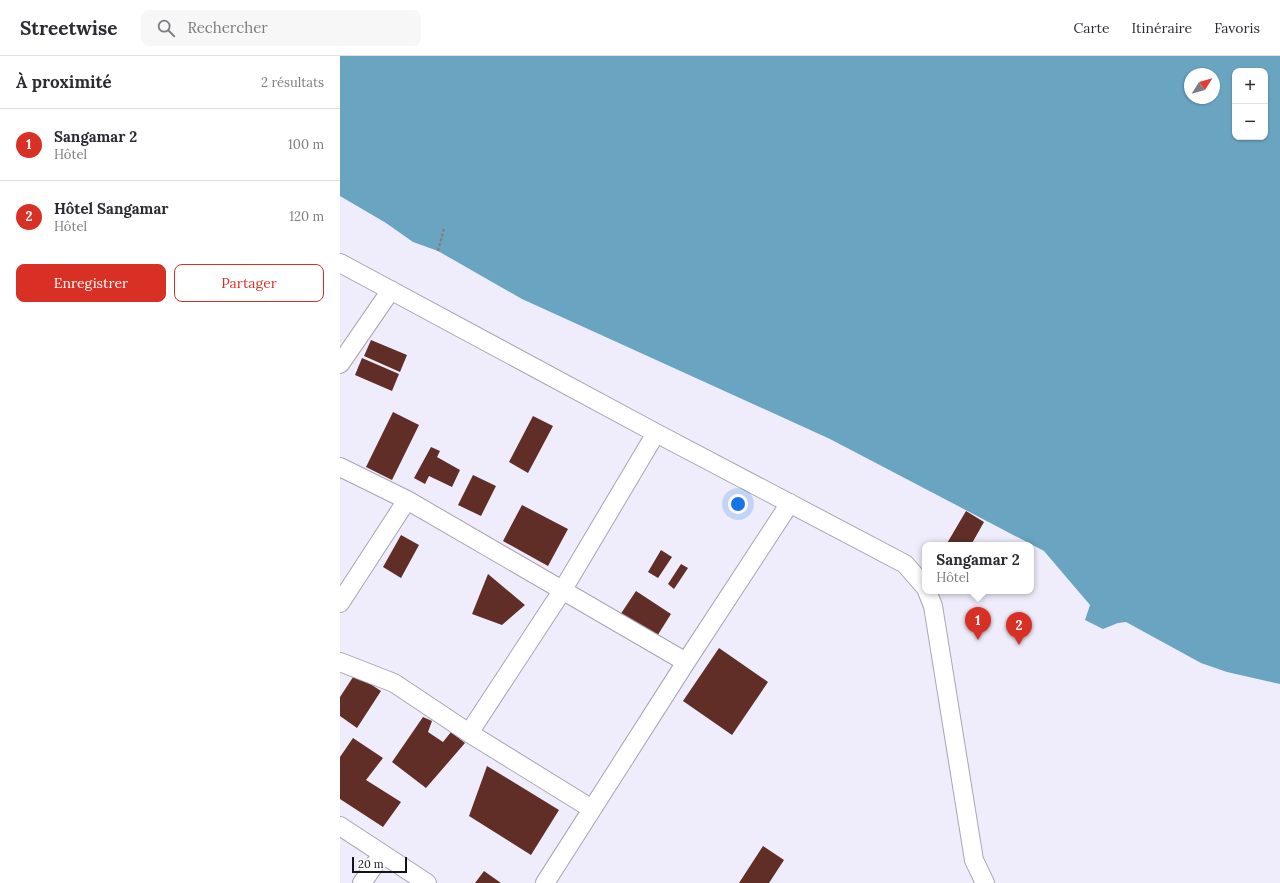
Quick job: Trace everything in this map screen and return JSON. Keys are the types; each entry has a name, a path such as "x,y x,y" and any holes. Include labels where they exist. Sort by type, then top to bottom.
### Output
{"street":[{"path":"340,262 656,434 905,564 922,584"},
{"path":"340,364 391,290"},
{"path":"469,734 562,591 656,434"},
{"path":"340,468 407,500 686,662"},
{"path":"340,603 407,500"},
{"path":"545,883 686,662 790,503"},
{"path":"928,594 933,606 974,860 985,883"},
{"path":"340,662 394,683 469,734 592,809"},
{"path":"340,826 427,883"},
{"path":"362,883 382,854"}],"path":[{"path":"438,251 444,228"}],"water":[{"path":"340,56 1280,56 1280,684 1227,672 1201,663 1126,622 1118,623 1103,629 1085,620 1090,605 1044,551 1034,546 1034,542 1027,542 830,439 522,299 438,251 413,242 386,223 340,196"}],"building":[{"path":"371,340 407,355 400,372 364,356"},
{"path":"362,358 399,374 392,391 355,375"},
{"path":"393,412 419,425 392,480 366,467"},
{"path":"533,416 553,426 528,473 509,462"},
{"path":"431,447 440,451 437,457 460,470 452,487 429,476 425,484 414,478"},
{"path":"473,475 496,486 481,516 458,505"},
{"path":"522,505 568,529 548,566 503,541"},
{"path":"966,511 984,522 973,542 948,542"},
{"path":"401,535 419,545 401,578 383,567"},
{"path":"661,550 672,557 658,578 648,572"},
{"path":"681,564 688,568 674,589 668,584"},
{"path":"488,574 525,605 502,625 472,614"},
{"path":"636,591 671,614 654,641 618,618"},
{"path":"719,648 768,682 732,735 683,701"},
{"path":"355,674 381,691 357,728 340,716 340,697"},
{"path":"423,717 432,721 428,732 443,742 451,732 465,743 426,788 392,762"},
{"path":"353,738 383,758 366,780 401,802 383,827 340,799 340,757"},
{"path":"487,766 559,810 531,855 469,816"},
{"path":"763,846 784,860 769,883 739,883"},
{"path":"484,871 501,883 475,883"}],"place":[{"name":"Sangamar 2","path":"978,640"},
{"name":"Hôtel Sangamar","path":"1019,645"}]}
